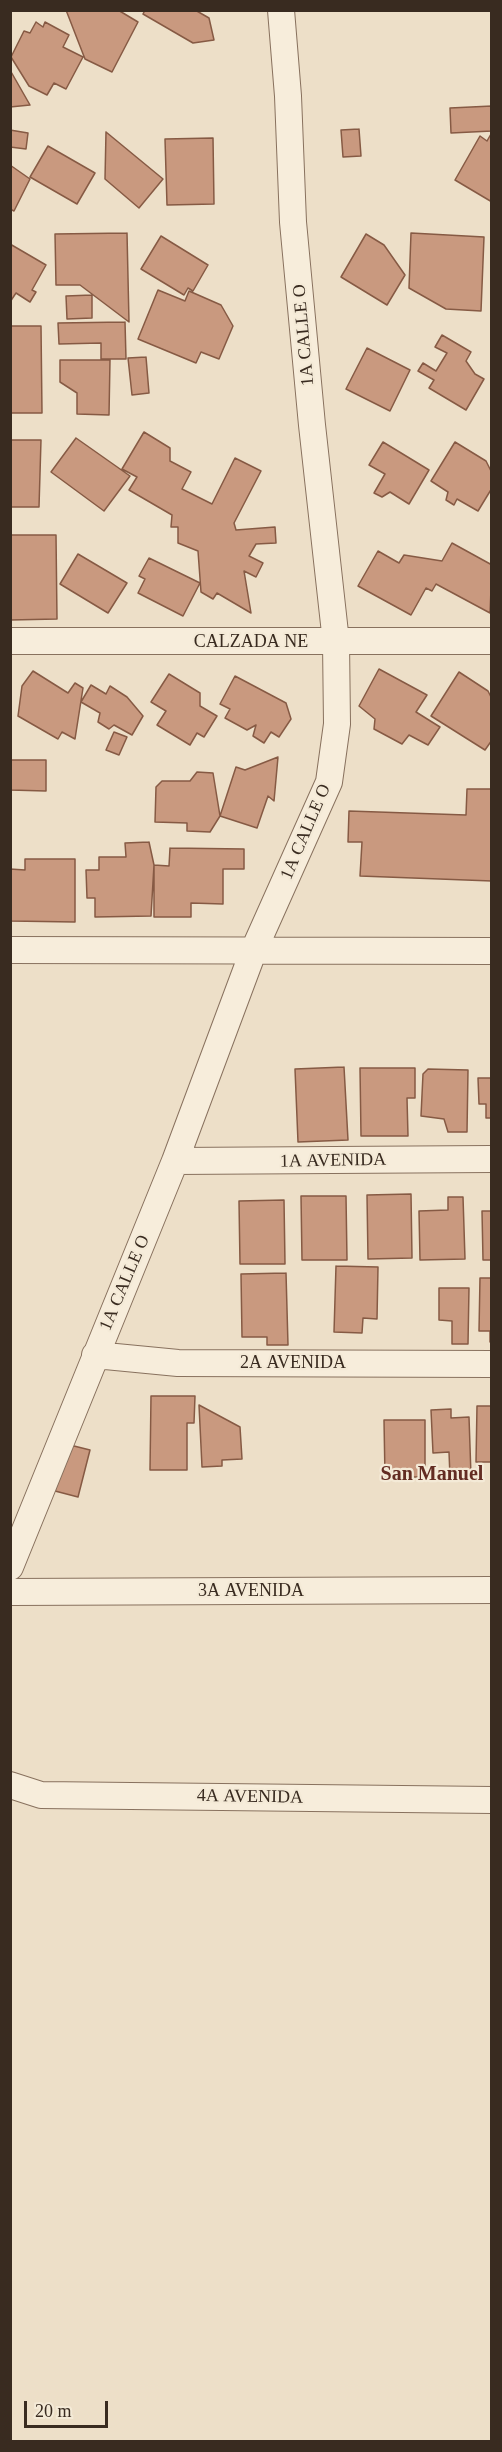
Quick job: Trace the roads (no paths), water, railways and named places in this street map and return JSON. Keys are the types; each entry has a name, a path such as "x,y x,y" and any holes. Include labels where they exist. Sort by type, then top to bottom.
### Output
{"street":[{"name":"1A CALLE O","path":"10,1567 175,1161 253,952 329,782 337,724 336,642 293,222 288,96 281,10"},
{"name":"CALZADA NE","path":"10,641 492,641"},
{"path":"10,950 492,951"},
{"name":"1A AVENIDA","path":"175,1161 492,1159"},
{"name":"2A AVENIDA","path":"95,1355 178,1363 492,1364"},
{"name":"3A AVENIDA","path":"10,1592 492,1590"},
{"name":"4A AVENIDA","path":"10,1785 41,1795 492,1800"}],"district":[{"name":"San Manuel","path":"432,1475"}]}
